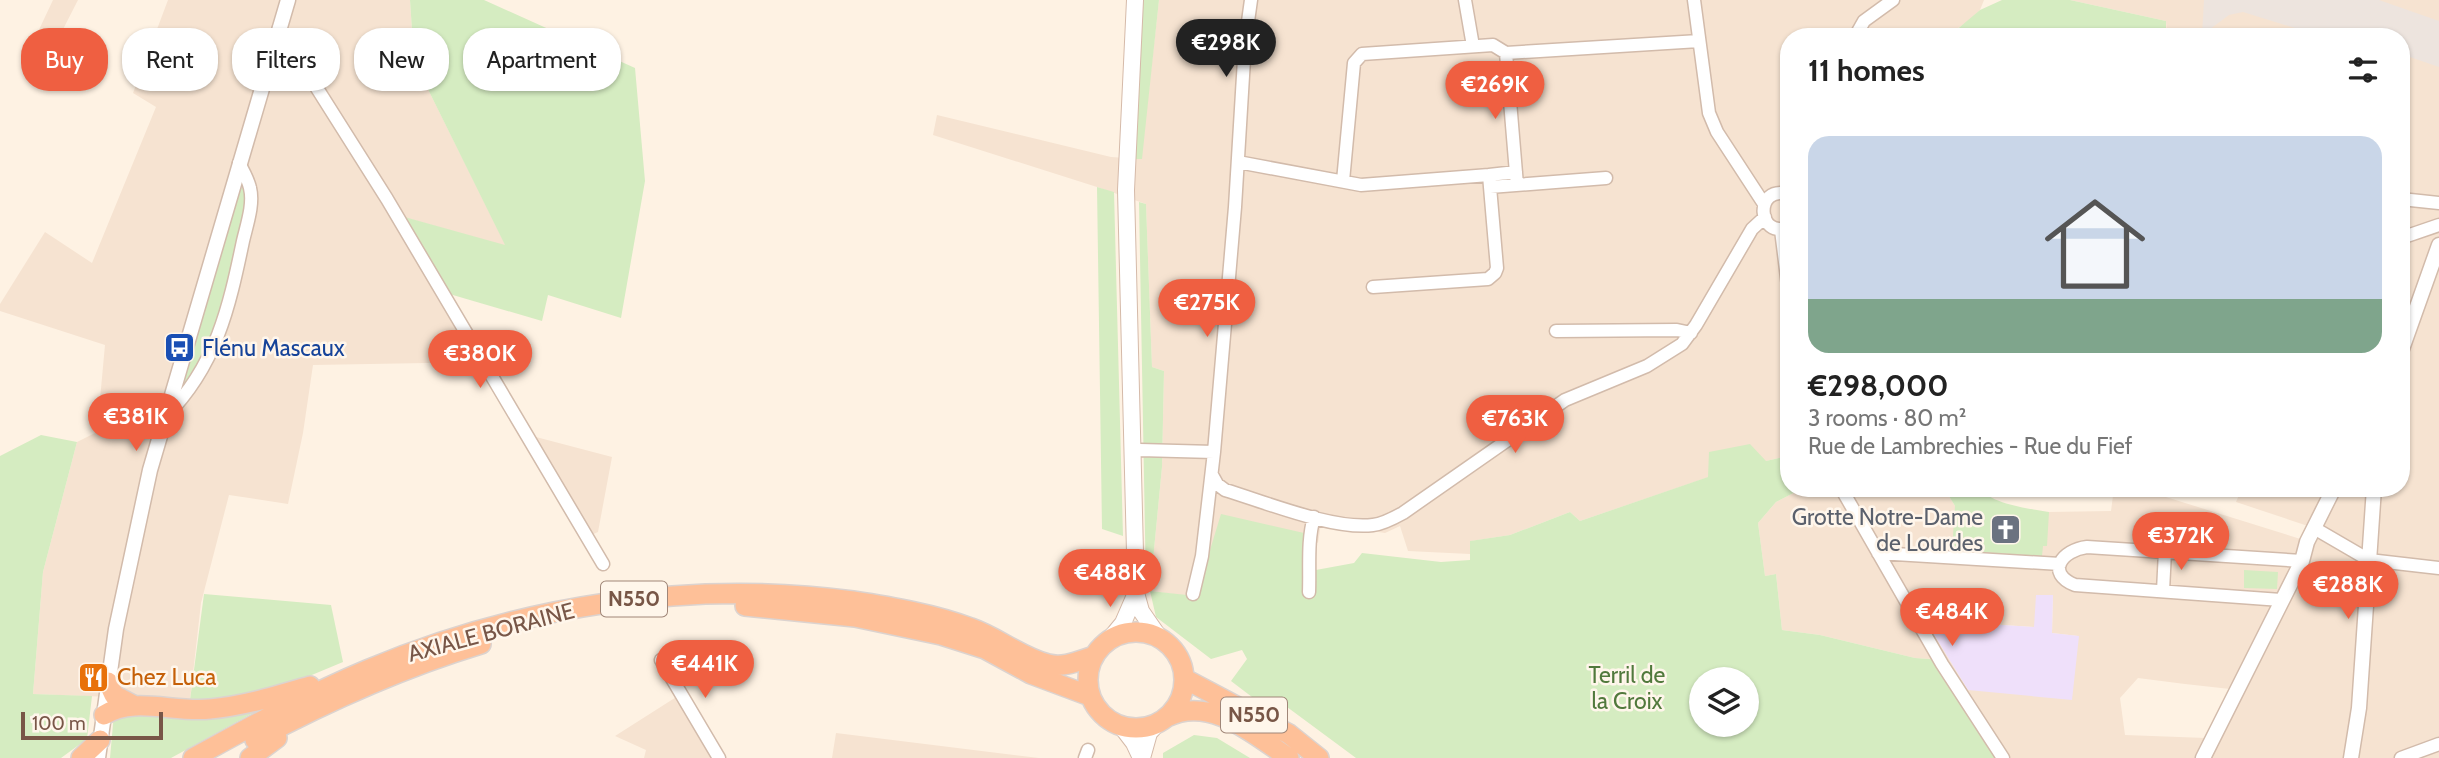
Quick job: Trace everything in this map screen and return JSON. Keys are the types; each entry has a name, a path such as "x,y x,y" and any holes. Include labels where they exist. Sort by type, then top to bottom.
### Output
{"highway":[{"name":"AXIALE BORAINE","path":"193,758 282,710 365,671 449,639 552,612 637,599 744,593 853,601 942,618 973,628 1048,664 1066,665 1094,656"},
{"name":"AXIALE BORAINE","path":"220,758 337,698 441,656 547,625 623,613 741,606 855,617 941,635 985,649 1045,680 1090,696"},
{"path":"1090,696 1088,675 1094,656 1109,640 1118,635 1136,632 1158,637 1176,653 1185,679 1180,702 1162,720"},
{"path":"104,715 119,707 133,705 183,710 244,705 365,671"},
{"name":"N550","path":"1185,679 1289,734 1319,758"},
{"path":"108,682 114,695 133,705"},
{"name":"N550","path":"1090,696 1102,714 1121,726 1137,729 1181,710 1190,709 1219,715 1289,758"},
{"path":"250,758 337,698"},
{"path":"80,758 99,749"}],"main road":[{"path":"1135,0 1126,190 1136,593 1141,611 1158,637"},
{"path":"1109,640 1124,623 1136,593"},
{"path":"1142,758 1149,733 1162,720"},
{"path":"1121,726 1142,758"}],"street":[{"path":"279,28 288,0"},
{"path":"1193,594 1202,556 1212,475 1235,206 1245,43 1251,0"},
{"path":"1465,0 1473,46"},
{"path":"1694,0 1709,113 1717,132 1765,211 1771,226 1780,227"},
{"path":"1860,28 1864,21 1893,0"},
{"path":"1343,181 1354,63 1362,54 1493,45 1506,53 1699,41"},
{"path":"1506,53 1517,178"},
{"path":"99,749 129,559 163,418 260,91"},
{"path":"319,91 387,199 603,564"},
{"path":"1238,162 1360,185 1606,177"},
{"path":"163,418 187,393 198,375 221,331 229,307 251,196 250,186 239,163"},
{"path":"1373,287 1488,279 1492,276 1497,268 1489,181"},
{"path":"1212,475 1217,484 1225,490 1314,516 1361,525 1376,525 1396,516 1565,400 1647,366 1676,349 1691,333 1765,211 1770,197 1780,193"},
{"path":"2410,200 2439,203"},
{"path":"2410,235 2439,225"},
{"path":"2410,327 2439,245"},
{"path":"1556,331 1677,330 1691,333"},
{"path":"1132,452 1214,452"},
{"path":"1846,497 1942,664 2003,758"},
{"path":"2203,758 2302,561 2307,542 2330,497"},
{"path":"2351,758 2359,708 2373,497"},
{"path":"1309,592 1310,542 1314,516"},
{"path":"2314,528 2369,560 2439,568"},
{"path":"2281,600 2075,585 2066,582 2060,564 2065,554 2077,548 2302,561"},
{"path":"2163,591 2165,551"},
{"path":"1878,553 2060,564"},
{"path":"661,660 719,758"},
{"path":"2401,758 2439,744"}],"shaded area":[{"path":"53,0 78,0 64,28 40,28"},
{"path":"168,0 410,0 412,28 354,28 354,91 429,91 506,246 403,217 483,362 313,365 303,433 288,504 229,495 201,603 190,700 33,694 43,572 77,442 97,432 105,345 0,311 0,304 45,232 92,263 156,107 134,91 218,91 218,28 157,28"},
{"path":"1159,0 1984,0 1980,10 1958,28 1780,28 1780,458 1766,461 1709,453 1709,477 1580,521 1570,512 1510,535 1471,541 1470,554 1408,551 1400,526 1385,533 1321,523 1318,543 1304,533 1196,597 1150,591 1162,467 1164,371 1152,367 1146,204 933,135 937,115 1111,157 1141,159"},
{"path":"2070,0 2439,0 2439,758 2006,758 1943,660 1915,658 1820,635 1782,630 1776,574 1765,576 1758,523 1776,502 1786,497 1950,497 1955,506 2049,512 2111,511 2113,497 2166,497 2307,541 2314,528 2236,502 2238,497 2410,497 2410,28 2166,28 2166,21","holes":["2053,595 2052,633 2078,636 1968,690 1925,620 2034,627","2138,678 2230,689 2206,738 2125,735 2120,698"]},
{"path":"2204,0 2379,0 2439,21 2439,67 2410,57 2410,28 2295,28 2243,12 2229,15 2211,28 2202,28"},
{"path":"536,437 612,457 598,532 587,537 529,441"},
{"path":"2036,595 2053,595 2052,633 2079,636 2072,700 1968,690 1925,620 2034,627"},
{"path":"681,694 719,758 644,758 646,750 615,736"},
{"path":"836,733 1039,758 832,758"}],"green space":[{"path":"410,0 484,0 546,28 463,28 463,91 621,91 621,62 635,68 645,181 621,318 548,295 542,321 446,293 401,216 505,245 429,91 449,91 449,28 412,28"},
{"path":"1141,0 1159,0 1142,159 1134,159"},
{"path":"2002,0 2070,0 2166,21 2166,28 1959,28 1980,10"},
{"path":"1097,187 1114,192 1123,536 1102,529"},
{"path":"241,188 248,190 220,329 183,390 180,389 236,193"},
{"path":"1139,202 1146,204 1152,367 1164,371 1162,467 1150,591 1146,588"},
{"path":"41,435 77,442 43,572 33,694 92,696 87,739 61,758 0,758 0,456"},
{"name":"Terril de la Croix","path":"1750,444 1766,461 1780,458 1780,497 1786,497 1776,502 1758,523 1765,576 1776,574 1782,630 1820,635 1915,658 1943,660 2006,758 1356,758 1283,704 1252,697 1231,681 1247,659 1242,650 1211,659 1156,617 1150,591 1196,596 1221,514 1304,533 1305,572 1354,563 1362,553 1441,562 1470,560 1470,541 1510,535 1570,512 1580,521 1708,477 1709,452"},
{"path":"1950,497 1990,497 2001,502 2049,512 2047,546 2043,546 2042,556 1952,550 1955,506"},
{"path":"2244,570 2278,572 2277,589 2244,588"},
{"path":"204,594 331,605 343,662 283,687 229,699 190,700"},
{"path":"264,707 171,758 110,758 114,713"},
{"path":"1194,735 1217,738 1250,758 1163,758 1163,753"}],"place":[{"name":"Flénu Mascaux","path":"179,348"},
{"name":"Grotte Notre-Dame de Lourdes","path":"2006,530"},
{"name":"Chez Luca","path":"94,677"}]}
